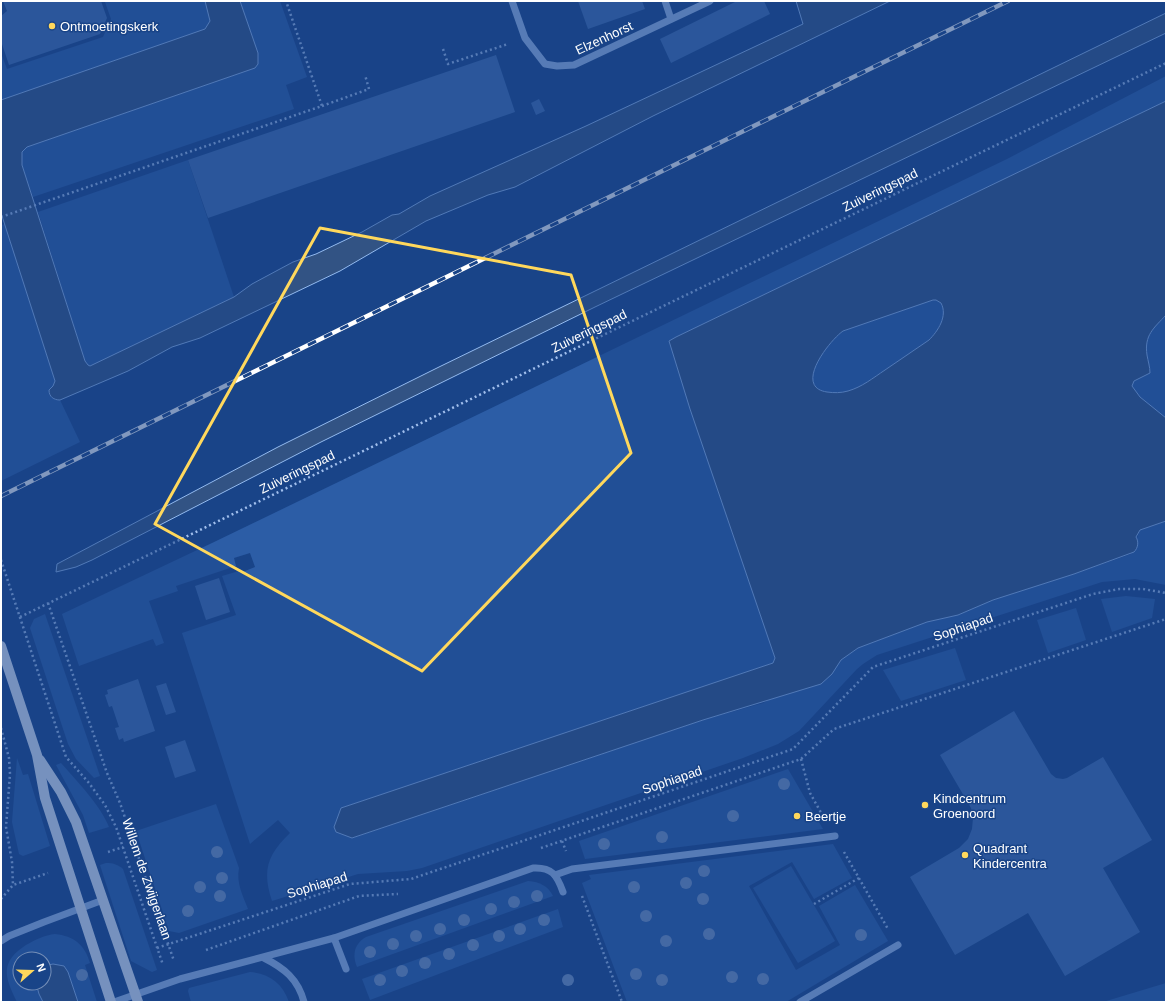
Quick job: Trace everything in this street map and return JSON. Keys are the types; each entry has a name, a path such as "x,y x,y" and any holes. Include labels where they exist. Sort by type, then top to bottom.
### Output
{"main road":[{"path":"1,646 37,755 45,798 112,1002"},
{"path":"37,755 62,792 76,822 137,998"}],"street":[{"name":"Elzenhorst","path":"512,1 525,38 545,64 557,66 574,65 710,1"},
{"path":"665,1 671,19"},
{"path":"555,875 572,869 835,836"},
{"path":"112,1002 137,998 180,979 264,958 334,938 524,871 541,868 549,870 555,875 563,892"},
{"path":"1,941 9,936 80,907 103,900"},
{"path":"334,938 346,969"},
{"path":"800,1002 898,945"},
{"path":"264,958 280,966 296,982 304,1002"}],"path":[{"path":"286,1 322,106"},
{"path":"443,49 448,64 525,38"},
{"name":"Zuiveringspad","path":"20,617 1166,63"},
{"path":"1,217 369,90 365,75"},
{"name":"Willem de Zwijgerlaan","path":"1,560 66,757 105,805 116,827 169,984"},
{"name":"Sophiapad","path":"157,948 350,884 412,879 793,749 873,668 1093,594 1119,589 1143,589 1166,593"},
{"path":"48,603 107,773 120,803 180,979"},
{"name":"Sophiapad","path":"540,848 801,759 834,729 1166,619"},
{"path":"1,728 9,758 10,774 6,827 12,862 13,885"},
{"path":"801,759 810,794 898,945"},
{"path":"562,841 622,1002"},
{"path":"814,904 859,878"},
{"name":"Sophiapad","path":"204,951 359,896 402,894"},
{"path":"174,962 181,959"}],"highlighted area":[{"path":"320,228 571,275 631,453 422,671 155,524"}],"shaded area":[{"path":"205,1 210,21 208,26 203,30 1,100 1,53 7,69 103,37 111,19 105,2"},
{"path":"205,1 240,1 258,53 258,64 255,68 27,147 22,152 22,165 85,361 90,366 234,297 252,284 293,262 316,254 362,232 392,215 399,214 430,196 586,126 803,24 796,1 890,1 653,116 515,187 488,195 426,221 340,271 200,338 172,347 128,371 60,400 52,398 49,390 55,381 1,213 1,100 205,29 210,21"},
{"path":"240,1 280,1 307,77 286,85 294,109 33,197 22,165 22,152 27,147 255,68 258,64 258,53"},
{"path":"1166,13 1166,33 595,307 321,442 92,560 76,567 56,572 57,564 278,447"},
{"path":"1166,76 1166,101 676,337 746,570 775,658 773,663 341,808 336,832 353,838 703,720 763,703 837,665 841,660 858,648 927,622 958,615 993,600 1131,554 1140,530 1166,521 1166,585 1135,579 1102,582 877,655 857,669 799,731 778,744 743,758 422,868 407,871 358,874 272,901 267,881 269,864 276,849 290,833 278,820 250,844 182,633 236,615 222,576 239,571 240,573 255,567 250,553 234,558 236,566 176,586 178,591 149,601 164,643 156,646 153,639 79,666 62,614 1007,159"},
{"path":"1166,101 1166,315 1151,332 1147,342 1146,348 1150,373 1134,381 1132,386 1140,397 1166,418 1166,521 1140,530 1136,537 1138,545 1134,552 1074,574 993,600 958,615 927,622 858,648 841,660 832,674 821,684 703,720 352,838 336,832 334,827 341,808 773,663 775,658 690,409 669,341","holes":["936,300 941,303 943,308 943,318 939,328 929,340 863,385 845,392 835,393 817,388 813,382 813,373 817,363 830,344 843,331"]},
{"path":"188,160 234,297 93,365 88,365 85,361 38,212"},
{"path":"5,224 55,381 49,390 55,400 60,400 80,442 1,481 1,225"},
{"path":"933,300 941,303 943,308 943,318 939,328 929,340 863,385 845,392 835,393 817,388 813,382 813,373 817,363 830,344 843,331"},
{"path":"1166,315 1166,418 1140,397 1132,386 1133,381 1150,373 1146,348 1147,342 1151,332"},
{"path":"1126,596 1155,599 1152,618 1112,632 1101,599"},
{"path":"1076,608 1086,640 1048,653 1037,620"},
{"path":"45,614 100,776 94,778 76,759 68,744 30,628 34,619"},
{"path":"955,648 966,680 901,701 883,670"},
{"path":"17,758 23,775 28,774 50,846 23,856 19,854 12,822"},
{"path":"61,763 94,802 109,827 89,833 83,815 56,765"},
{"path":"788,769 823,829 585,859 579,841"},
{"path":"216,804 239,868 239,884 248,909 179,933 169,931 136,831"},
{"path":"833,844 852,878 814,899 792,862 749,886 796,970 840,945 819,906 855,885 888,941 786,1002 627,1002 582,883 591,879 589,875"},
{"path":"106,863 115,864 123,869 157,970 152,972 131,961 100,865"},
{"path":"791,866 835,941 798,963 753,888"},
{"path":"528,881 543,885 553,896 357,967 355,963 355,950 359,943 366,937"},
{"path":"558,909 563,927 370,1000 362,979"},
{"path":"55,934 68,937 78,942 82,946 90,963 85,965 97,1002 78,1002 68,973 52,964 52,951 18,951 36,940"},
{"path":"12,957 12,991 7,977 8,964"},
{"path":"52,964 64,966 68,972 78,1002 43,1002 38,991 52,991"},
{"path":"250,972 269,977 283,990 289,1002 191,1002 188,991 189,988"},
{"path":"1166,983 1166,1002 1103,1002"},
{"path":"12,991 38,991 43,1002 17,1002"}],"building":[{"name":"Ontmoetingskerk","path":"3,1 101,1 107,18 100,34 9,65 1,41 1,16 7,11"},
{"path":"578,1 642,1 645,9 588,29"},
{"path":"737,1 764,1 770,14 671,63 660,39"},
{"path":"496,55 515,112 208,218 188,160"},
{"path":"539,99 545,111 536,115 531,103"},
{"path":"219,578 230,612 206,620 195,586"},
{"path":"138,679 155,731 124,742 123,738 119,740 115,728 119,727 112,706 109,707 105,695 108,694 107,690"},
{"path":"166,683 176,712 166,715 156,686"},
{"path":"1014,711 1051,774 1056,778 1067,778 1103,757 1152,840 1103,868 1140,932 1065,976 1028,913 955,955 910,877 959,848 968,839 972,829 973,818 971,808 940,755"},
{"path":"185,740 196,771 175,778 165,747"}],"railway":[{"path":"1,496 1008,1"}],"place":[{"name":"Ontmoetingskerk","path":"52,26"},
{"name":"Kindcentrum Groenoord","path":"925,805"},
{"name":"Beertje","path":"797,816"},
{"name":"Quadrant Kindercentra","path":"965,855"}]}
